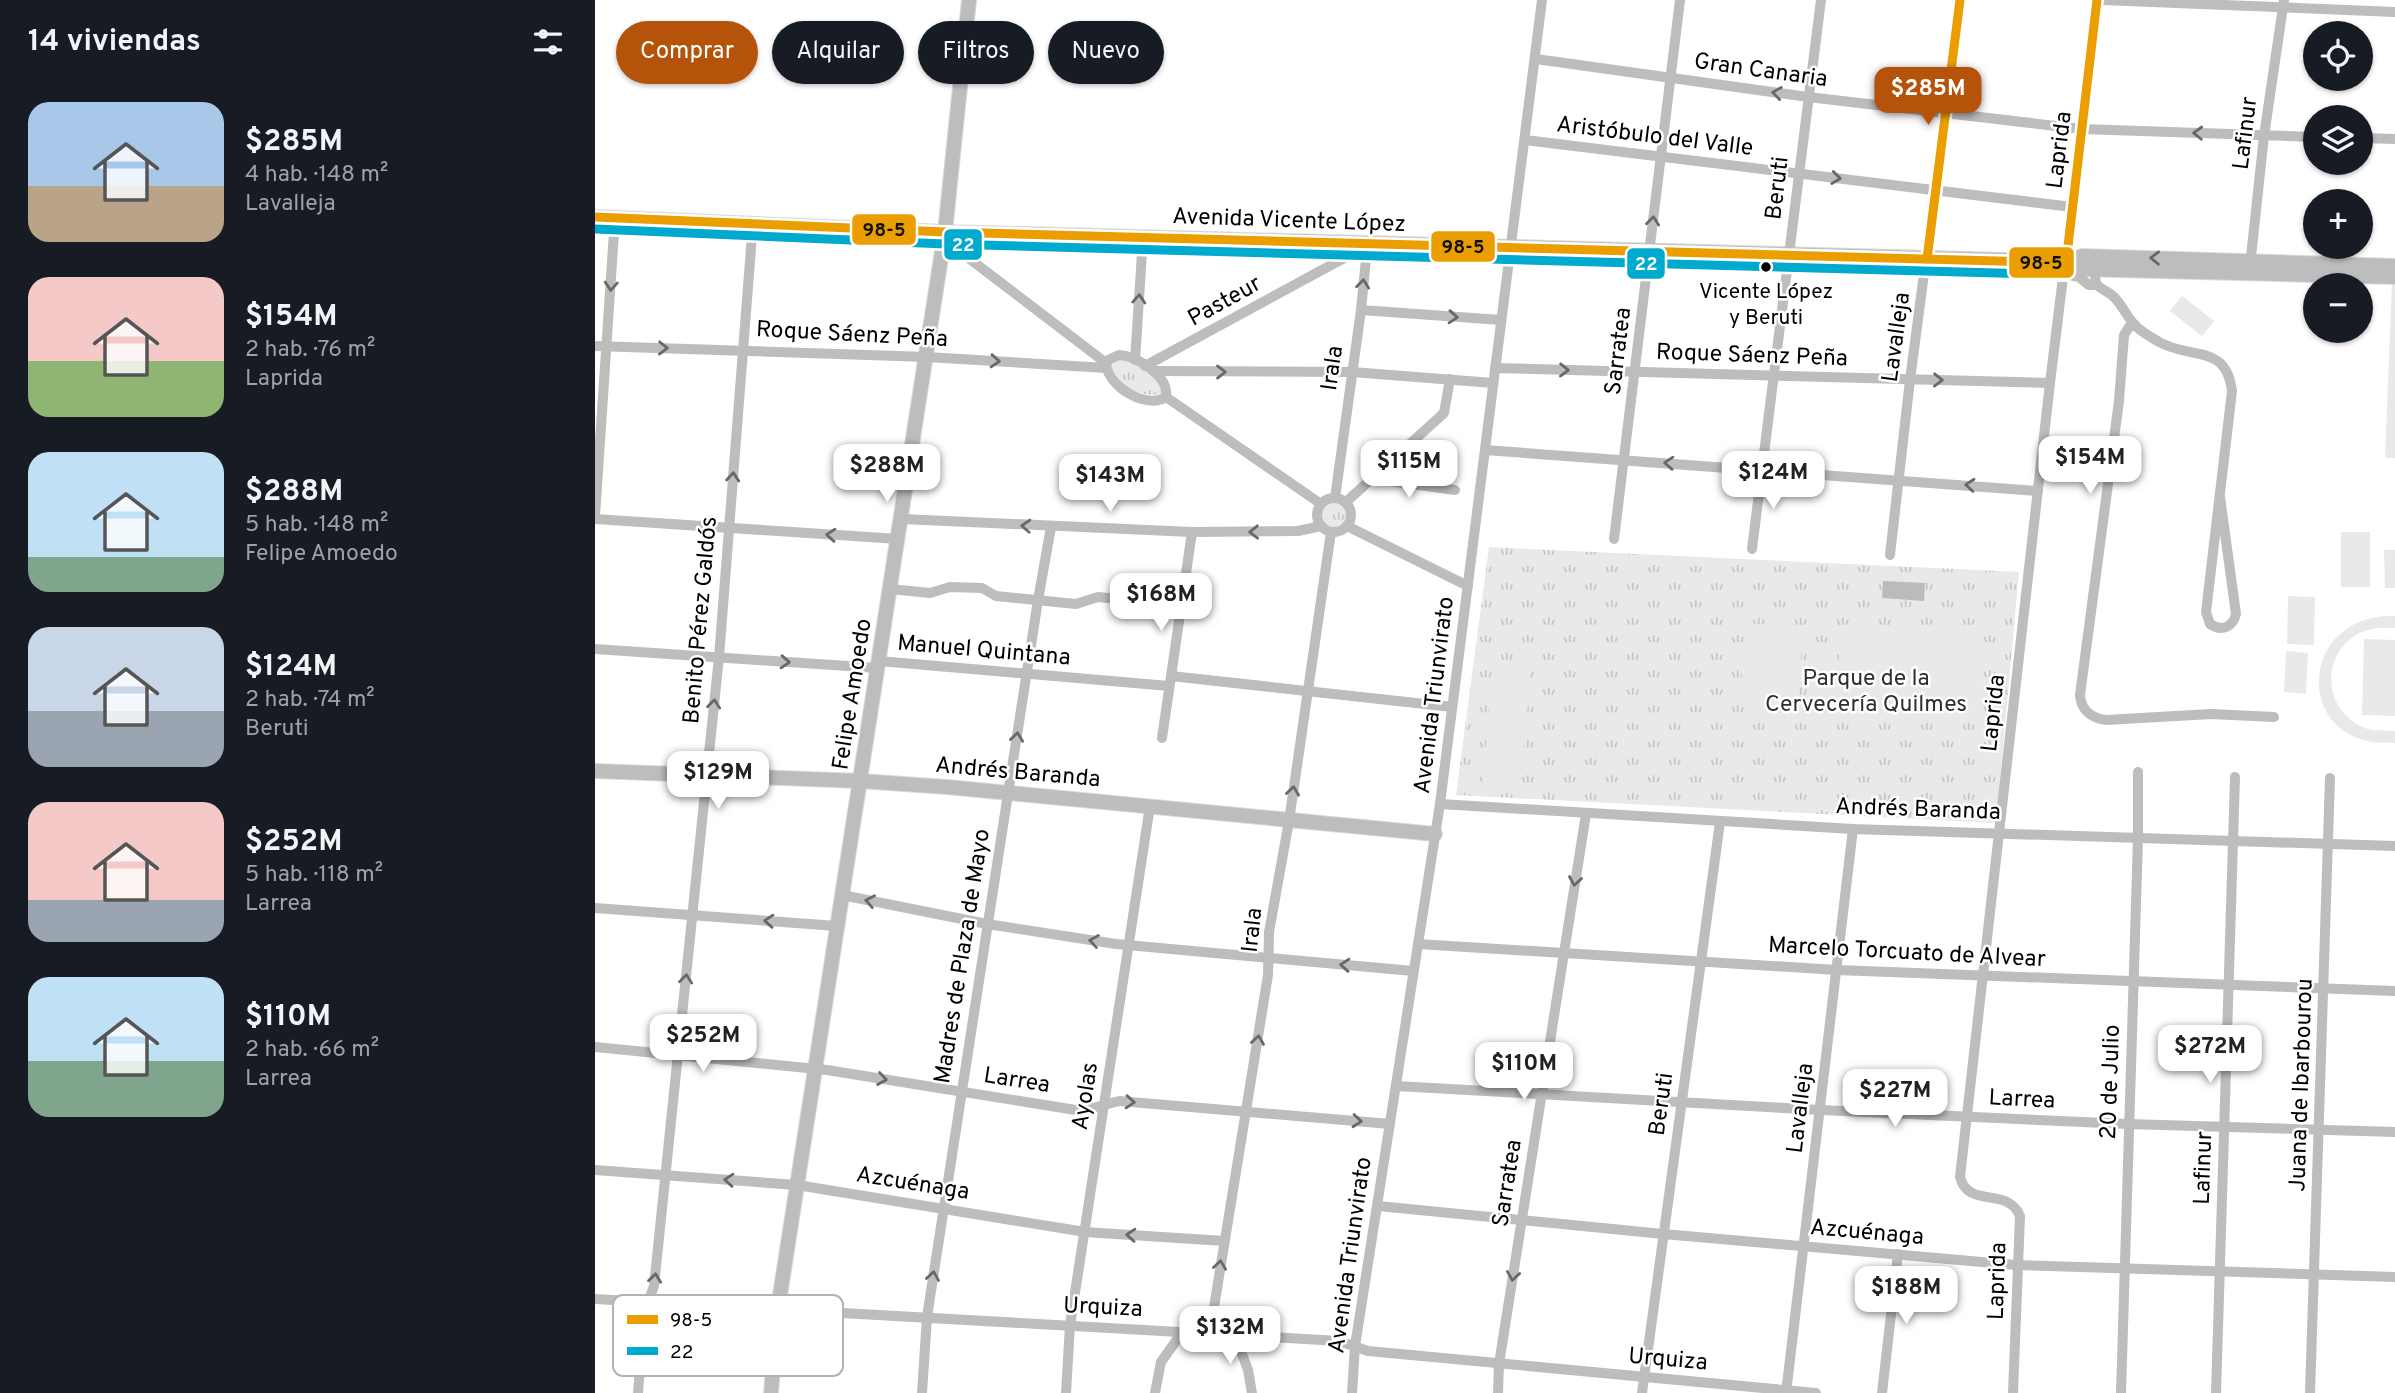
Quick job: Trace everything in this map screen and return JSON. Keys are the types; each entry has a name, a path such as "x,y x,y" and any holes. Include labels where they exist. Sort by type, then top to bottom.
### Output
{"main road":[{"name":"Felipe Amoedo","path":"780,1295 927,357 945,232 969,0"},
{"name":"Avenida Vicente López","path":"595,217 945,232 1927,259 2066,269"},
{"path":"2066,269 2082,256 2395,277"},
{"path":"2066,269 2395,266"},
{"name":"Andrés Baranda","path":"595,771 860,781 1435,834"}],"street":[{"name":"Avenida Triunvirato","path":"1352,1393 1355,1346 1440,804 1542,0"},
{"name":"Sarratea","path":"1613,539 1680,0"},
{"name":"Beruti","path":"1752,549 1821,0"},
{"name":"Lavalleja","path":"1890,555 1960,0"},
{"path":"2100,0 2284,4 2395,12"},
{"name":"Laprida","path":"2014,1393 2016,1265 2020,1216 2007,1200 1968,1192 1960,1177 2050,383 2100,0"},
{"name":"Lafinur","path":"2250,266 2264,136 2284,4"},
{"name":"Gran Canaria","path":"1536,59 1808,97 2082,128 2303,137"},
{"path":"2373,138 2395,139"},
{"name":"Aristóbulo del Valle","path":"1525,140 2072,207"},
{"path":"615,218 601,346 595,518 899,539"},
{"name":"Benito Pérez Galdós","path":"651,1295 654,1286 719,657 753,223"},
{"path":"945,232 958,250 1106,365 1108,374 1118,385 1138,398 1151,402 1166,397"},
{"path":"1143,238 1144,366"},
{"name":"Irala","path":"1340,500 1366,259 1358,244"},
{"name":"Pasteur","path":"1144,366 1344,258 1358,244"},
{"path":"2066,269 2089,285 2096,285"},
{"path":"2096,269 2096,285 2115,299 2135,325 2161,343 2211,356 2225,366 2230,379 2232,391 2206,612 2210,624 2227,628 2236,614 2220,497"},
{"path":"1361,310 1501,320"},
{"path":"2135,325 2126,330 2124,335 2119,401 2080,695 2106,720 2211,714 2274,717"},
{"name":"Roque Sáenz Peña","path":"601,346 743,349 1106,365 1110,359 1119,355 1144,366"},
{"path":"1144,366 1352,372 1493,383"},
{"path":"1144,366 1163,381 1166,397 1321,505 1340,500 1375,476 1444,413 1450,379"},
{"name":"Roque Sáenz Peña","path":"1495,368 2050,383"},
{"path":"1485,450 2038,491"},
{"path":"1375,476 1383,480 1455,490"},
{"path":"902,519 1192,532 1343,530 1352,517 1349,506 1340,500"},
{"path":"1321,505 1317,515 1326,529"},
{"name":"Madres de Plaza de Mayo","path":"922,1393 927,1317 943,1208 1051,527"},
{"path":"1347,527 1468,586"},
{"name":"Irala","path":"1210,1332 1268,975 1269,932 1289,821 1326,529"},
{"path":"1162,738 1192,532"},
{"path":"890,589 930,593 950,587 982,588 996,596 1081,603 1098,597 1129,600 1145,608 1180,611"},
{"name":"Manuel Quintana","path":"595,649 1170,681 1452,707"},
{"name":"20 de Julio","path":"2121,1393 2139,838 2138,772"},
{"name":"Lafinur","path":"2216,1393 2235,777"},
{"name":"Juana de Ibarbourou","path":"2310,1393 2330,778"},
{"name":"Andrés Baranda","path":"1440,804 1853,829 2395,846"},
{"name":"Ayolas","path":"1066,1393 1070,1325 1150,806"},
{"name":"Sarratea","path":"1498,1393 1499,1364 1586,814"},
{"name":"Beruti","path":"1642,1393 1720,822"},
{"name":"Lavalleja","path":"1786,1392 1853,829"},
{"path":"842,895 987,924 1128,946 1413,971"},
{"path":"595,908 837,926"},
{"name":"Marcelo Torcuato de Alvear","path":"1418,944 1837,970 2395,991"},
{"name":"Larrea","path":"595,1047 815,1069 1082,1111 1123,1101 1390,1124"},
{"name":"Larrea","path":"1396,1086 1820,1110 2128,1124 2395,1132"},
{"name":"Azcuénaga","path":"595,1170 797,1185 1084,1232 1224,1241"},
{"name":"Azcuénaga","path":"1378,1206 2016,1265 2395,1277"},
{"path":"1881,1393 1898,1254"},
{"name":"Urquiza","path":"595,1299 613,1300"},
{"name":"Urquiza","path":"843,1312 1339,1341 1368,1351 1816,1393"},
{"path":"1155,1393 1161,1362 1183,1331"},
{"path":"1235,1335 1248,1370 1252,1393"}],"green space":[{"path":"2392,283 2395,283 2395,458 2385,458"},
{"path":"2182,296 2214,321 2202,336 2170,311"},
{"path":"1118,359 1147,370 1156,380 1163,395 1145,394 1126,386 1110,365"},
{"path":"1334,501 1344,505 1348,515 1344,525 1334,529 1324,525 1320,515 1324,505"},
{"path":"2341,532 2370,532 2370,587 2341,587"},
{"name":"Parque de la Cervecería Quilmes","path":"1489,547 2019,572 1996,823 1456,795"},
{"path":"2384,550 2395,550 2395,588 2385,588"},
{"path":"2288,596 2315,597 2314,645 2287,644"},
{"path":"2395,616 2395,628 2373,629 2353,637 2335,660 2332,674 2332,688 2343,713 2368,729 2395,731 2395,743 2373,742 2347,733 2330,717 2321,696 2319,673 2327,651 2341,633 2364,620"},
{"path":"1745,623 1803,627 1797,710 1740,706"},
{"path":"1841,629 1982,637 1977,716 1836,707"},
{"path":"2364,639 2395,640 2395,716 2362,715"},
{"path":"2286,651 2308,653 2306,694 2284,692"},
{"path":"1495,660 1532,664 1520,785 1482,782"}],"shaded area":[{"path":"1883,581 1925,583 1924,601 1882,598"}],"transit line":[{"name":"98-5","path":"1927,259 1960,0"},
{"name":"98-5","path":"595,217 945,232 2066,263 2097,0"},
{"name":"22","path":"595,229 945,244 2066,275"}],"place":[{"name":"Vicente López y Beruti","path":"1766,267"}]}
